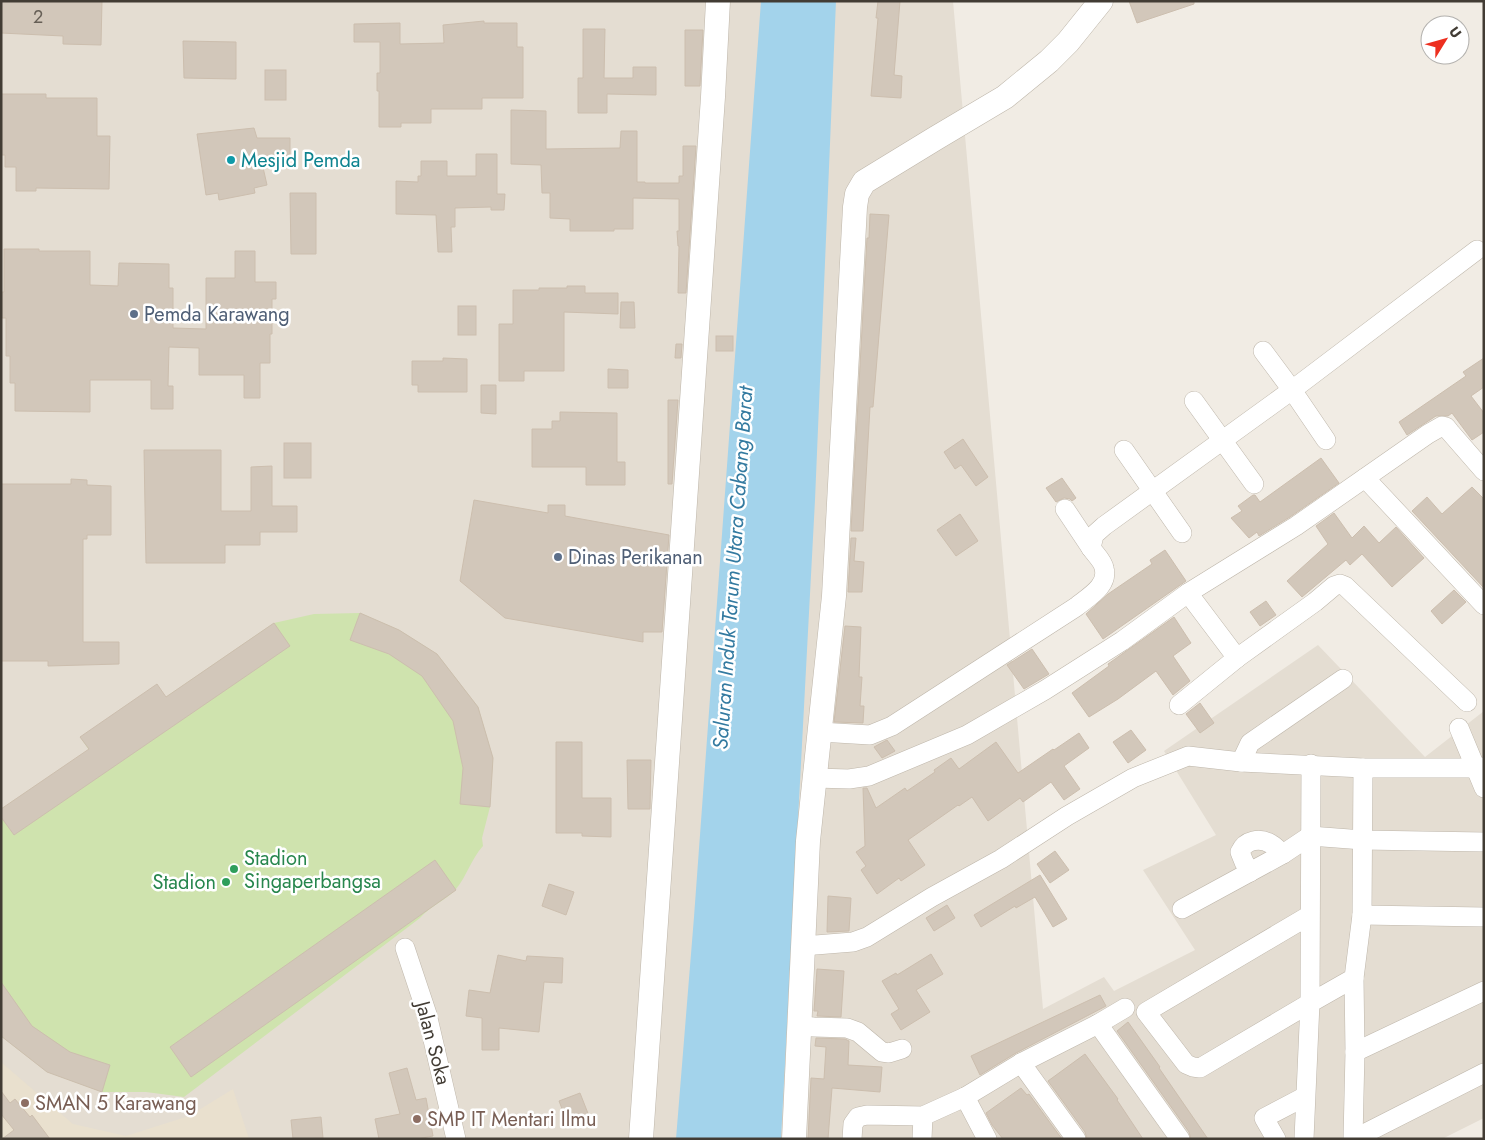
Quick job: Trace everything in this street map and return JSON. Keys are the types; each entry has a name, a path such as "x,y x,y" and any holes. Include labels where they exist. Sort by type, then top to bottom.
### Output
{"street":[{"path":"641,1139 718,1"},
{"path":"794,1139 808,841 834,596 857,194 864,182 1005,98 1062,49 1102,1"},
{"path":"1091,548 1094,535 1104,526 1292,390 1477,250"},
{"path":"1263,352 1326,440"},
{"path":"1194,401 1254,484"},
{"path":"815,778 849,779 869,776 967,734 1053,686 1122,641 1188,593 1296,526 1442,426 1450,432 1484,471"},
{"path":"1124,450 1182,533"},
{"path":"1365,478 1484,605"},
{"path":"820,732 870,735 892,726 1076,607 1098,589 1105,578 1104,566 1065,509"},
{"path":"1179,705 1237,658 1315,602 1334,586 1340,584 1346,586 1466,702"},
{"path":"1188,593 1237,658"},
{"path":"1241,762 1250,743 1343,680"},
{"path":"1459,728 1479,767 1484,788"},
{"path":"803,946 853,942 867,937 932,897 1001,859 1066,816 1133,778 1188,756 1241,762 1363,768 1479,767"},
{"path":"1304,1139 1310,1003 1311,764"},
{"path":"1363,768 1362,915 1354,978 1354,1139 1484,1074"},
{"path":"1182,909 1283,854 1310,836 1363,840 1484,842"},
{"path":"1250,872 1240,852 1242,847 1248,842 1262,840 1268,842 1283,854"},
{"path":"1310,915 1146,1012 1186,1064 1200,1068 1354,978"},
{"path":"1362,915 1484,917"},
{"name":"Jalan Soka","path":"405,948 427,1014 456,1139"},
{"path":"1355,1052 1484,991"},
{"path":"852,1139 853,1124 858,1117 867,1115 923,1116 965,1097 1021,1063 1098,1024 1125,1008"},
{"path":"1098,1024 1180,1139"},
{"path":"800,1026 847,1028 858,1032 882,1052 889,1053 902,1049"},
{"path":"1021,1063 1076,1139"},
{"path":"965,1097 986,1139"},
{"path":"1276,1139 1264,1118 1302,1098"},
{"path":"922,1139 923,1116"}],"shaded area":[{"path":"1,1 953,1 1043,1009 1104,977 1114,991 1195,950 1143,870 1216,835 1164,751 1318,645 1425,757 1484,711 1484,1118 1442,1139 1,1139"},
{"name":"SMAN 5 Karawang","path":"1,1062 73,1124 126,1136 189,1116 233,1089 249,1139 1,1139"}],"green space":[{"name":"Stadion Singaperbangsa","path":"360,613 399,630 437,654 478,707 493,758 490,807 482,838 483,846 475,856 460,884 420,918 184,1097 146,1092 102,1092 47,1072 1,1036 1,809 89,750 80,737 166,697 274,623 314,614"}],"water":[{"name":"Saluran Induk Tarum Utara Cabang Barat","path":"761,1 836,1 815,500 781,1139 676,1139 694,917"}],"building":[{"path":"1,1 102,1 101,45 63,44 63,36 1,33"},
{"path":"878,1 900,1 894,75 902,76 901,98 871,96"},
{"path":"1129,1 1194,1 1194,4 1137,23"},
{"path":"484,21 484,23 517,23 517,47 523,47 523,98 482,98 482,109 431,109 431,123 401,123 401,127 379,127 377,73 380,73 380,42 354,42 354,24 400,23 400,44 444,43 443,25"},
{"path":"583,29 605,29 604,78 633,78 633,67 656,67 656,95 607,94 607,113 578,113 578,78 583,78"},
{"path":"685,30 703,30 700,86 685,86"},
{"path":"183,41 236,42 236,79 184,78"},
{"path":"265,70 286,70 286,100 265,100"},
{"path":"1,94 46,94 46,98 97,98 97,136 110,136 109,189 36,188 36,191 16,191 16,167 5,167 5,155 1,155"},
{"path":"511,110 546,111 546,149 620,148 621,131 637,131 637,182 679,183 679,176 683,176 683,146 696,146 686,293 678,293 679,246 677,231 679,231 679,199 633,198 633,229 570,231 570,219 550,218 550,193 542,193 541,165 511,164"},
{"name":"Mesjid Pemda","path":"254,128 257,138 290,138 290,163 262,163 267,185 254,188 255,193 219,200 218,193 206,195 197,134"},
{"path":"476,154 497,154 497,194 505,194 504,210 491,210 491,207 455,208 455,227 451,227 452,252 438,252 436,215 396,214 396,181 418,182 418,176 421,176 421,161 447,161 447,176 476,176"},
{"path":"290,193 316,193 316,254 291,254"},
{"path":"870,214 889,215 873,407 870,407 863,531 851,531 867,238 869,238"},
{"path":"4,249 90,251 90,285 118,286 119,263 169,264 169,288 173,288 173,328 206,329 206,278 235,278 235,251 255,251 255,282 276,282 276,299 272,299 270,363 260,363 260,398 244,398 244,375 199,375 199,348 169,347 168,386 173,386 173,409 151,409 151,380 90,380 90,412 15,411 15,383 10,383 10,356 6,356 6,318 2,318"},
{"path":"567,286 585,286 585,293 618,293 618,314 564,312 564,371 524,371 524,381 499,381 499,324 513,324 513,290 567,288"},
{"path":"621,302 634,302 635,328 620,328"},
{"path":"458,306 476,306 476,335 458,335"},
{"path":"716,336 733,336 733,351 716,351"},
{"path":"676,344 682,344 681,358 675,358"},
{"path":"443,358 467,359 467,392 418,392 418,385 412,385 412,361 443,361"},
{"path":"1484,358 1484,387 1471,396 1484,413 1484,432 1472,440 1452,413 1448,416 1436,416 1407,435 1399,422 1466,376 1463,372"},
{"path":"608,369 628,370 628,388 608,388"},
{"path":"481,385 496,385 496,414 481,413"},
{"path":"668,400 678,400 672,484 668,484"},
{"path":"560,412 617,413 617,462 625,462 625,485 586,485 586,467 532,467 532,429 552,429 552,421 560,421"},
{"path":"963,439 988,477 976,486 961,465 955,469 944,452"},
{"path":"284,443 311,443 311,478 284,478"},
{"path":"144,450 221,450 221,511 251,511 251,467 272,466 272,506 297,506 297,532 260,532 260,545 225,545 225,563 146,563"},
{"path":"1321,458 1339,483 1290,517 1259,536 1257,532 1249,538 1231,518 1242,511 1238,506 1253,495 1260,502"},
{"path":"1062,478 1076,498 1072,501 1064,498 1056,502 1046,488"},
{"path":"71,479 87,480 87,485 111,486 111,535 87,535 87,539 83,539 83,642 119,642 119,664 48,666 48,661 1,661 1,484 71,484"},
{"path":"1472,487 1484,499 1484,588 1412,511 1427,497 1442,514"},
{"name":"Dinas Perikanan","path":"474,500 548,513 548,505 565,505 565,516 669,535 662,632 643,632 643,642 505,618 460,581"},
{"path":"1334,513 1352,538 1364,526 1379,543 1396,527 1424,558 1392,587 1362,554 1350,565 1346,560 1302,597 1287,581 1328,544 1316,526"},
{"path":"960,514 978,541 956,556 937,530"},
{"path":"851,538 856,538 854,561 864,562 862,592 848,592"},
{"path":"1165,550 1186,581 1103,639 1086,614 1108,594 1152,564 1150,560"},
{"path":"1454,590 1466,602 1442,624 1431,611"},
{"path":"1266,601 1276,615 1260,626 1250,612"},
{"path":"360,613 399,630 437,654 478,707 493,758 490,807 460,804 463,768 453,721 422,676 389,654 350,640"},
{"path":"1174,617 1191,643 1173,656 1190,681 1173,695 1156,671 1118,699 1089,717 1072,693 1109,666 1108,664"},
{"path":"274,623 290,646 14,835 1,817 1,809 89,749 80,737 157,684 166,697"},
{"path":"845,626 861,627 859,677 862,677 860,706 864,706 863,723 834,722"},
{"path":"1032,649 1049,674 1024,689 1007,665"},
{"path":"1200,703 1214,723 1200,733 1186,714"},
{"path":"1131,730 1146,750 1128,763 1113,742"},
{"path":"1079,733 1089,748 1064,766 1080,789 1064,800 1051,782 1023,802 1020,798 988,821 972,797 908,840 925,865 901,881 899,878 877,894 861,870 866,866 856,852 865,846 863,788 867,788 876,808 905,788 907,791 935,772 934,770 951,758 959,769 996,742 1018,773"},
{"path":"887,740 895,751 882,758 874,747"},
{"path":"556,742 582,742 582,798 611,798 611,837 582,836 582,833 556,833"},
{"path":"627,760 651,760 650,809 628,809"},
{"path":"1055,851 1069,870 1050,883 1037,864"},
{"path":"435,860 456,890 191,1077 170,1047"},
{"path":"1040,875 1067,919 1053,927 1035,897 1016,908 1015,906 981,927 974,915"},
{"path":"549,884 574,892 566,915 542,906"},
{"path":"828,896 851,898 849,931 827,932"},
{"path":"947,905 955,918 934,931 926,918"},
{"path":"931,954 943,974 916,990 930,1012 901,1030 891,1014 899,1009 882,981 896,973 897,975"},
{"path":"498,955 526,961 527,956 563,958 562,983 544,982 539,1032 499,1028 499,1050 482,1050 482,1018 466,1016 469,990 490,993"},
{"path":"817,969 844,971 841,1017 817,1016 818,1011 814,1011"},
{"path":"1,982 32,1026 70,1052 110,1065 102,1092 47,1072 1,1036"},
{"path":"1100,995 1106,1006 1016,1053 980,1075 971,1056"},
{"path":"1128,1022 1208,1139 1191,1139 1189,1132 1117,1031"},
{"path":"816,1038 845,1039 849,1041 848,1065 882,1067 880,1092 832,1088 828,1139 808,1139 811,1078 824,1079 826,1047 815,1046"},
{"path":"1085,1054 1118,1099 1143,1139 1087,1139 1085,1132 1048,1081"},
{"path":"407,1068 416,1100 426,1098 433,1136 417,1139 379,1139 375,1119 400,1114 389,1073"},
{"path":"1021,1088 1027,1095 1029,1094 1062,1139 1003,1139 992,1125 986,1113"},
{"path":"1,1091 10,1103 15,1099 30,1117 32,1115 50,1139 2,1139 14,1130 1,1114"},
{"path":"580,1093 589,1116 568,1124 559,1101"},
{"path":"321,1117 323,1138 293,1139 291,1120"}],"place":[{"name":"Mesjid Pemda","path":"231,160"},
{"name":"Pemda Karawang","path":"134,314"},
{"name":"Dinas Perikanan","path":"558,557"},
{"name":"Stadion Singaperbangsa","path":"234,869"},
{"name":"Stadion","path":"226,882"},
{"name":"SMAN 5 Karawang","path":"25,1103"},
{"name":"SMP IT Mentari Ilmu","path":"417,1119"}]}
